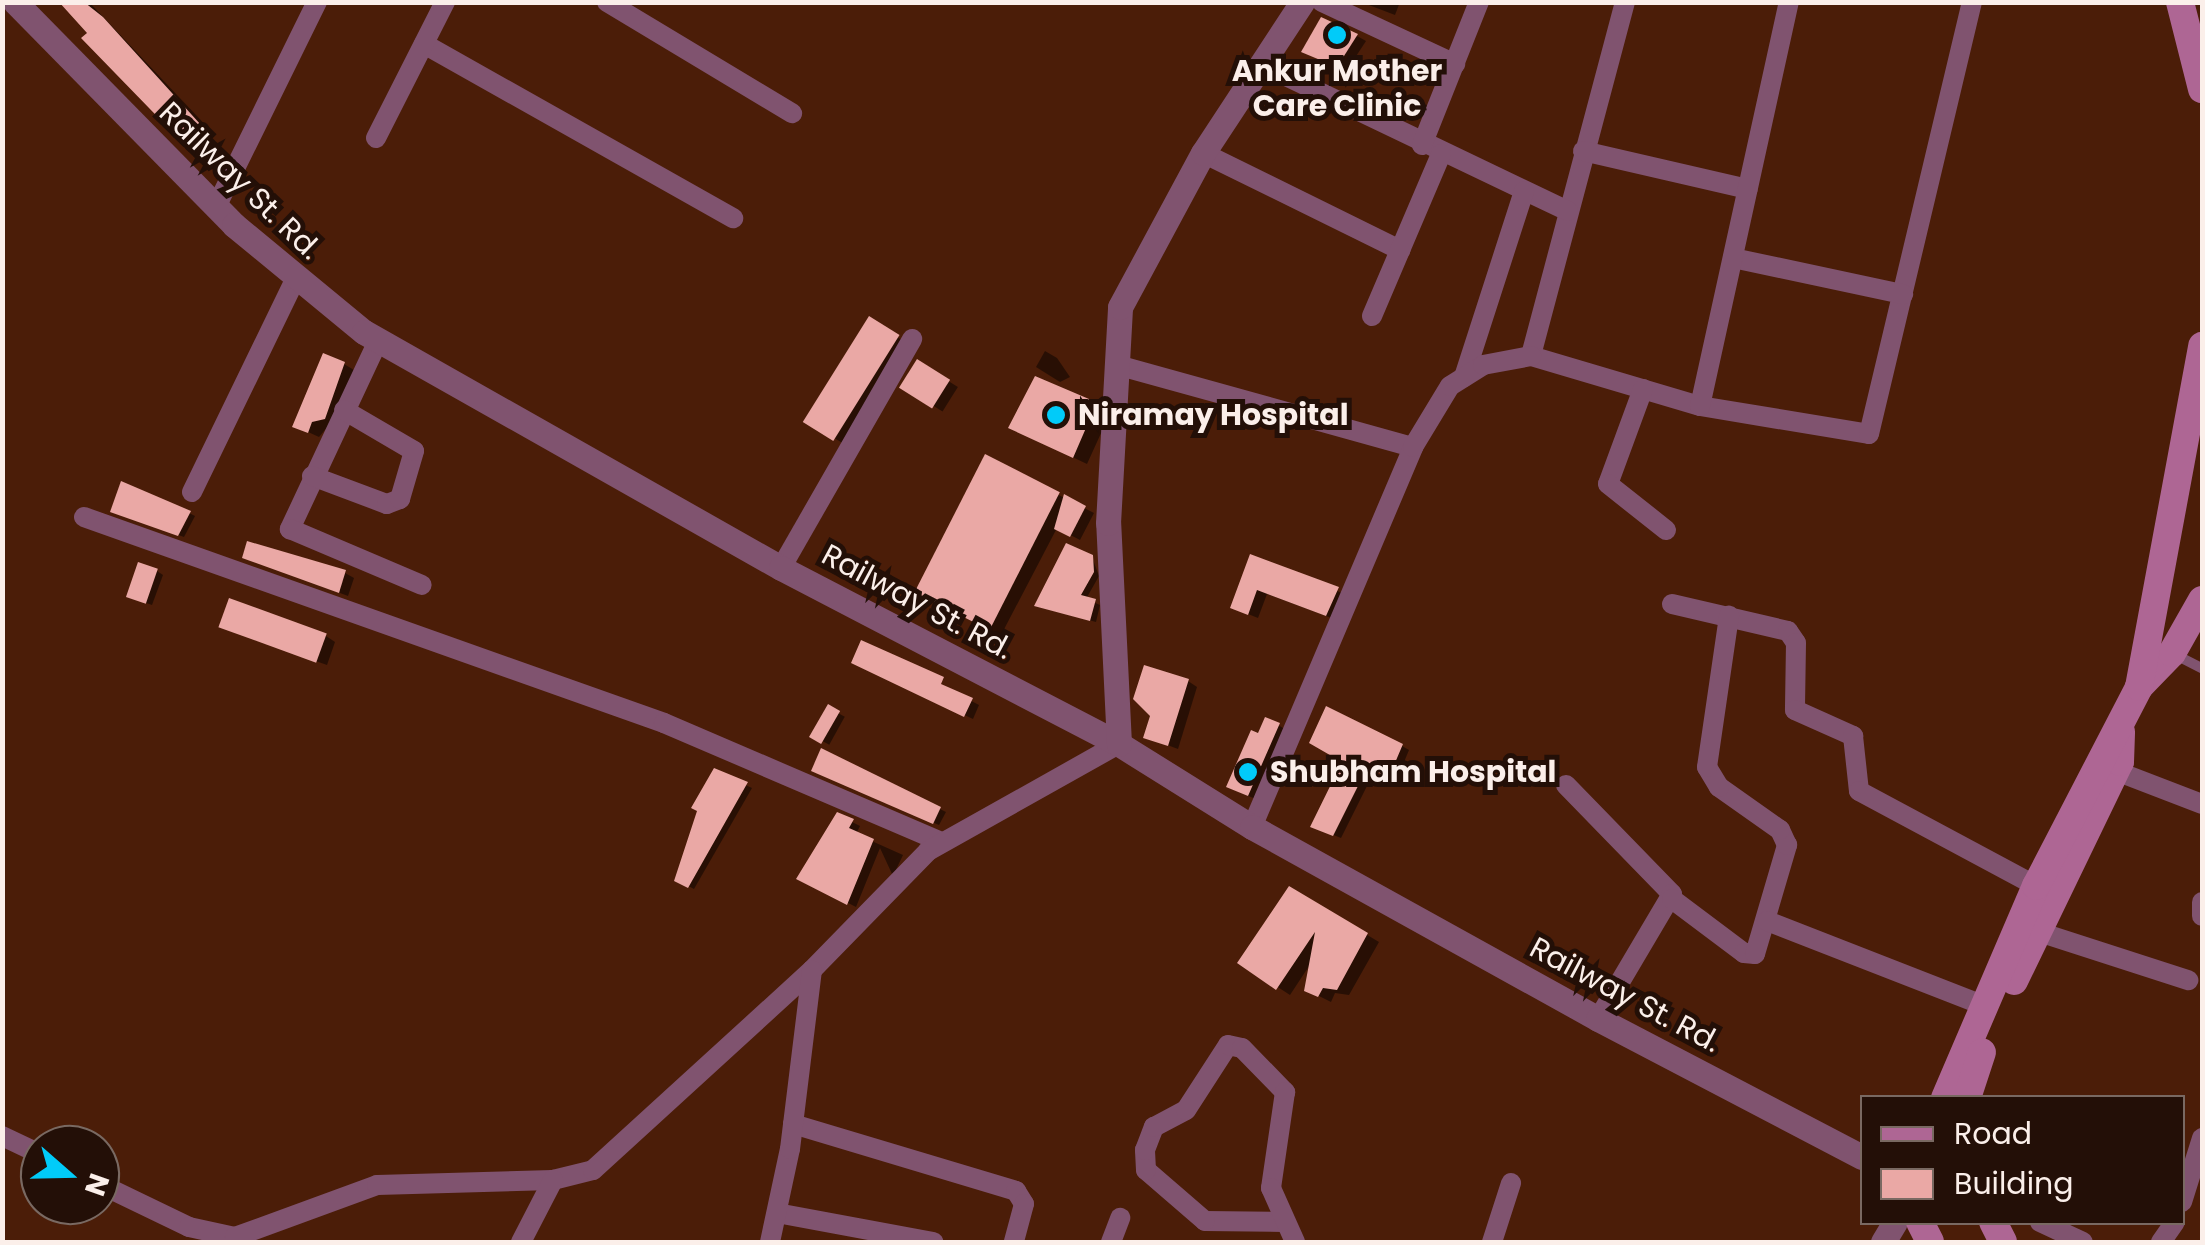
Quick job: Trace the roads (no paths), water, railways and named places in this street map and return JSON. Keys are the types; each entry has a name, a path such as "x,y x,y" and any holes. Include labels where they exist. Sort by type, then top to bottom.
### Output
{"main road":[{"path":"2180,2 2196,30 2202,89"},
{"path":"1947,1095 2036,886 2102,754 2120,732 2139,687 2202,346"},
{"path":"2139,687 2172,653 2202,600"},
{"path":"1969,1095 1988,1036 2116,771 2120,732"}],"street":[{"name":"Railway St. Rd.","path":"15,2 216,207 295,280 378,341 782,568 1119,744 1252,828 1860,1157"},
{"path":"216,207 316,2"},
{"path":"376,138 445,2"},
{"path":"607,2 792,113"},
{"path":"120,1194 188,1227 235,1237 377,1184 552,1180 606,1162 812,970 874,899 940,842 1119,744 1108,523 1120,306 1203,153 1302,2"},
{"path":"1322,2 1455,64"},
{"path":"1372,316 1400,250 1455,64 1479,2"},
{"path":"1530,356 1625,2"},
{"path":"1700,406 1789,2"},
{"path":"1252,828 1413,447 1450,386 1464,377 1483,365 1530,356 1700,406 1870,434 1972,2"},
{"path":"424,44 733,218"},
{"path":"1263,65 1432,150 1568,211"},
{"path":"1583,150 1748,189"},
{"path":"1203,153 1400,250"},
{"path":"1464,377 1524,191"},
{"path":"1733,258 1902,294"},
{"path":"192,492 295,280"},
{"path":"782,568 912,339"},
{"path":"378,341 290,521 293,534 422,585"},
{"path":"1117,364 1413,447"},
{"path":"1643,389 1608,484 1666,530"},
{"path":"312,476 387,504 400,499 414,450 344,410"},
{"path":"84,517 664,723 940,842"},
{"path":"1672,604 1730,616 1794,636 1795,710 1853,736 1859,791 2036,886"},
{"path":"1672,900 1751,955 1767,921 1786,837 1719,787 1705,756 1730,616"},
{"path":"2116,771 2202,804"},
{"path":"1566,785 1672,891 1672,900 1598,1018"},
{"path":"2202,902 2202,916"},
{"path":"1767,921 1984,1005"},
{"path":"2039,932 2188,980"},
{"path":"770,1242 793,1124 812,970"},
{"path":"1284,1222 1205,1221 1146,1170 1144,1150 1154,1127 1186,1110 1228,1046 1242,1048 1285,1092 1271,1188 1294,1242"},
{"path":"793,1124 1016,1191 1024,1204 1014,1242"},
{"path":"2185,1192 2202,1138"},
{"path":"521,1242 552,1180"},
{"path":"1492,1242 1512,1184"},
{"path":"776,1212 933,1242"},
{"path":"1111,1242 1120,1218"},
{"path":"2046,1225 2083,1242"}],"lane":[{"path":"2172,653 2202,668"}],"place":[{"name":"Ankur Mother Care Clinic","path":"1337,35"},
{"name":"Niramay Hospital","path":"1056,415"},
{"name":"Shubham Hospital","path":"1248,772"}]}
